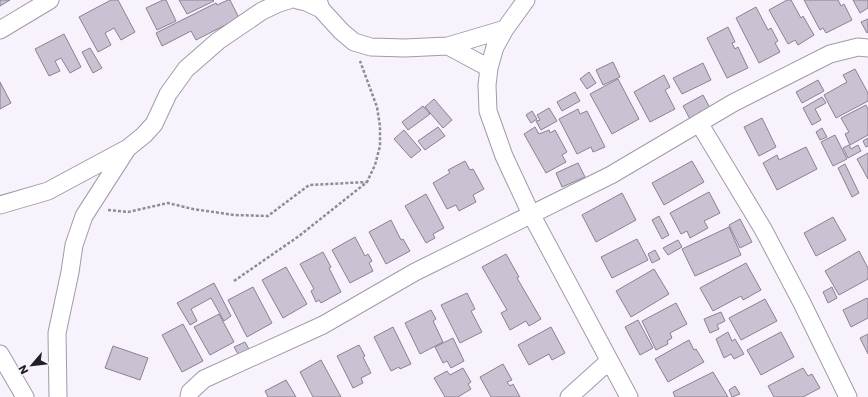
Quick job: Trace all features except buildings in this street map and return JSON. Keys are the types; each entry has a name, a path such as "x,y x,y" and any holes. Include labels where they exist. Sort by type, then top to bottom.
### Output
{"street":[{"path":"0,30 50,0"},
{"path":"0,205 48,191 128,148 144,135 154,124 168,94 186,69 218,41 237,28 262,12 279,3 289,0"},
{"path":"297,0 319,5 341,31 354,42 372,47 404,48 448,46 504,29"},
{"path":"526,0 504,29 495,47 489,68 487,85 488,111 504,156 531,214 629,397"},
{"path":"448,46 489,68"},
{"path":"188,397 190,392 204,380 323,325 415,272 611,175 734,103 830,54 858,47 868,48"},
{"path":"699,123 763,230 802,303 848,397"},
{"path":"58,397 57,333 74,245 84,216 128,148"},
{"path":"0,354 25,397"},
{"path":"569,397 609,361"}],"path":[{"path":"234,281 299,236 367,182 375,165 380,146 380,126 377,107 366,80 354,42"},
{"path":"90,207 128,212 168,203 193,209 234,215 268,216 309,185 367,182"}]}
